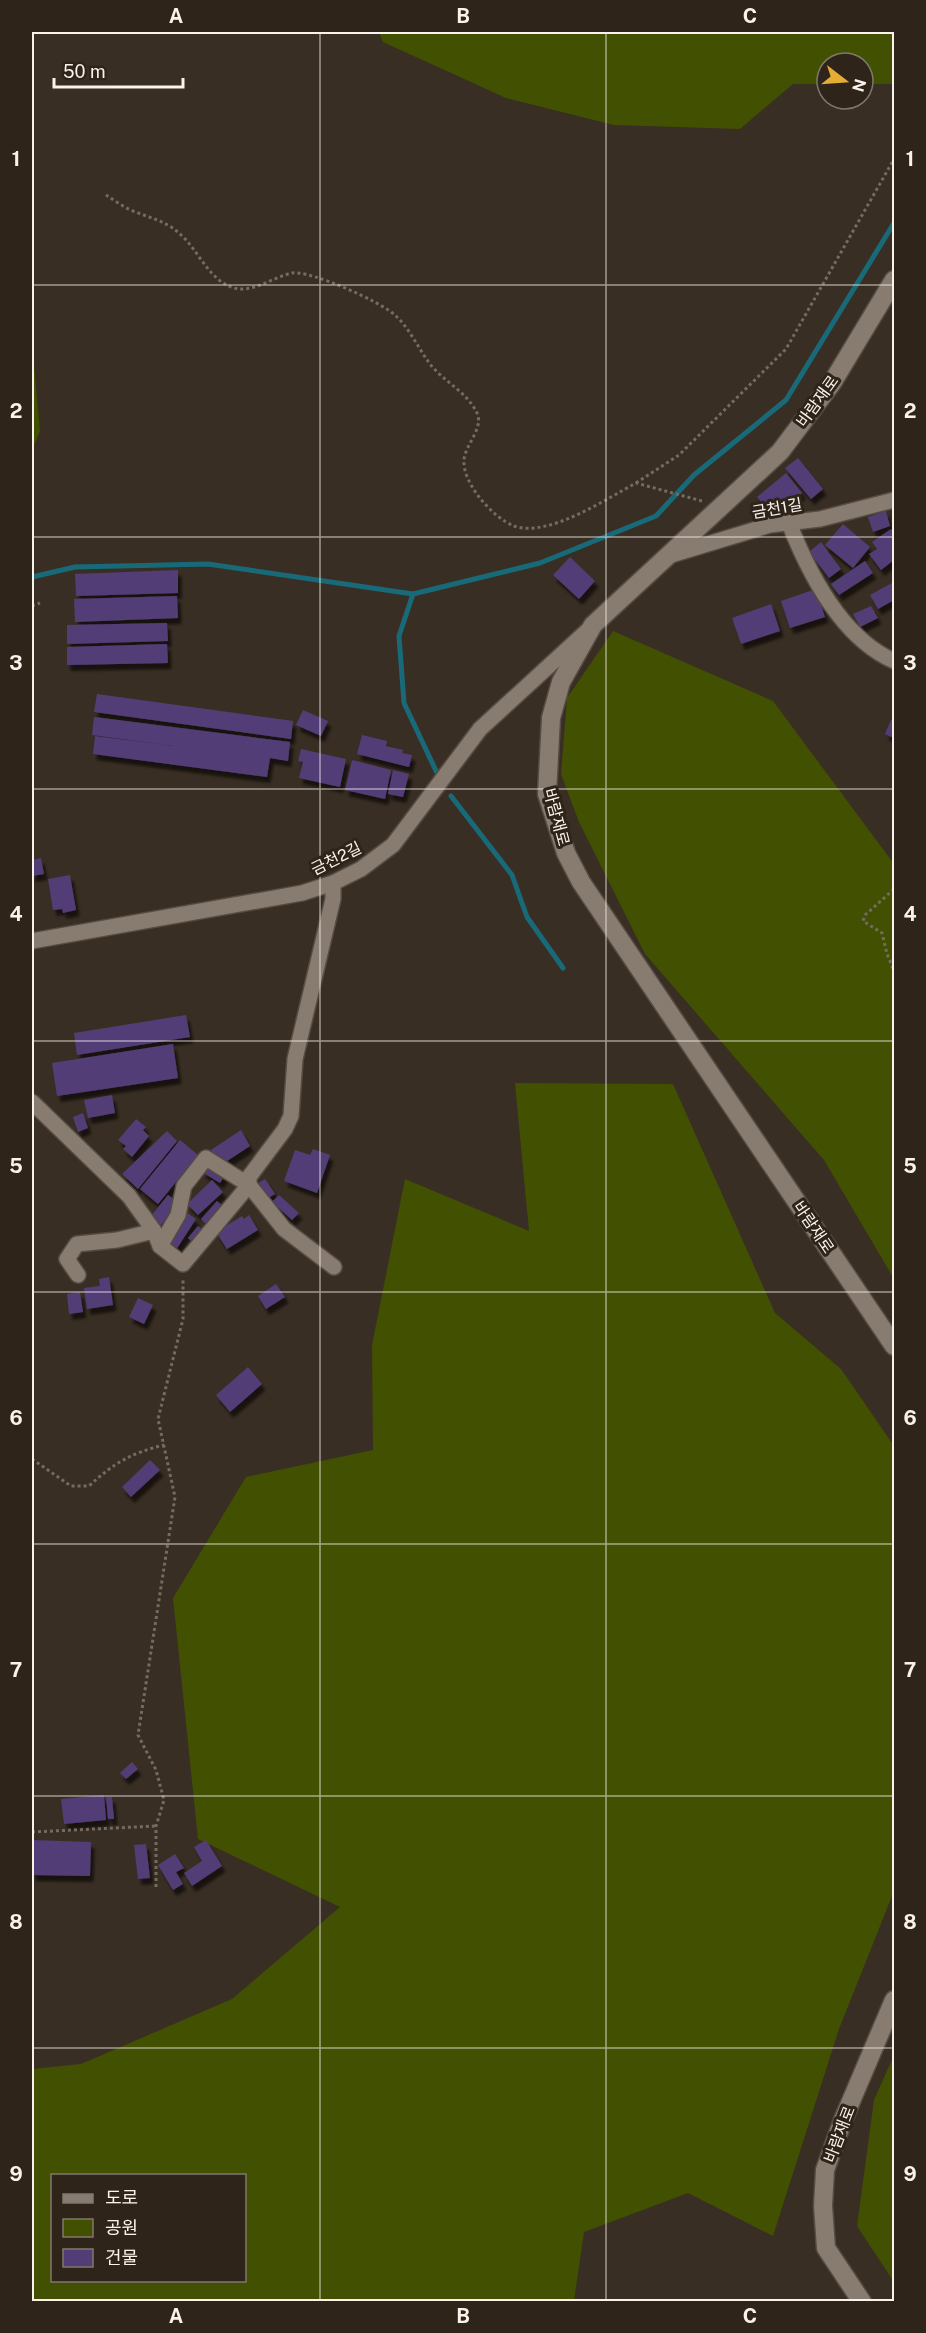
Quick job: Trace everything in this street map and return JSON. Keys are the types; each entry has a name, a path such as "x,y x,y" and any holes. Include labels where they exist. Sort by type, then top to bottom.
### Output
{"street":[{"name":"바람재로","path":"894,280 832,383 780,453 593,625 561,682 551,718 547,794 566,853 581,882 894,1346"},
{"name":"금천1길","path":"668,556 770,525 820,519 894,500"},
{"path":"789,523 798,547 830,605 857,636 881,655 894,661"},
{"name":"금천2길","path":"32,941 302,892 333,883 361,869 393,845 480,729 593,625"},
{"path":"32,1102 129,1196 154,1231 160,1246 183,1264 249,1185 249,1178 285,1129 291,1116 295,1059 333,899 333,883"},
{"path":"160,1246 178,1215 184,1186 206,1158 249,1185 284,1229 334,1267"},
{"path":"78,1275 67,1259 77,1244 117,1240 154,1231"},
{"name":"바람재로","path":"862,2301 826,2248 823,2206 825,2170 894,2000"}],"path":[{"path":"106,195 130,210 165,222 182,235 219,279 231,287 246,289 295,273 373,299 396,315 430,365 468,400 478,415 477,429 464,459 465,473 496,514 514,526 531,529 589,509 636,483 679,455 786,349 894,159"},
{"path":"636,483 687,497"},
{"path":"32,606 40,603"},
{"path":"894,889 865,915 864,921 882,933 894,970"},
{"path":"156,1887 156,1826 164,1800 156,1770 138,1735 175,1497 158,1419 183,1319 183,1264"},
{"path":"32,1459 71,1486 89,1486 110,1467 136,1452 164,1445"},
{"path":"32,1832 156,1826"}],"green space":[{"path":"379,32 894,32 894,84 875,84 875,51 815,51 815,84 793,84 740,129 614,125 506,98 383,42"},
{"path":"32,342 40,431 32,450"},
{"path":"613,631 773,701 894,864 894,1279 824,1160 645,954 579,822 561,774 567,698"},
{"path":"515,1083 673,1084 775,1313 841,1369 894,1446 894,1891 839,2029 773,2236 688,2193 584,2232 574,2301 32,2302 32,2069 81,2064 232,1999 340,1907 198,1839 173,1598 246,1477 373,1450 372,1345 405,1179 529,1231"},
{"path":"894,2055 894,2282 857,2226 874,2100"}],"building":[{"path":"798,458 823,489 811,499 785,468"},
{"path":"786,473 802,493 792,502 789,498 771,513 757,497"},
{"path":"886,511 890,526 873,532 868,517"},
{"path":"843,524 870,547 853,568 825,545"},
{"path":"891,529 894,534 894,560 881,570 869,554 877,549 872,542"},
{"path":"821,542 841,569 829,578 809,552"},
{"path":"570,557 595,581 579,599 553,575"},
{"path":"865,561 873,573 839,595 831,584"},
{"path":"178,570 178,593 76,596 75,574"},
{"path":"894,582 894,600 878,609 870,595"},
{"path":"816,589 825,617 790,628 781,601"},
{"path":"177,596 178,618 75,622 74,599"},
{"path":"771,604 780,631 741,644 732,618"},
{"path":"871,606 878,618 860,627 853,614"},
{"path":"167,623 168,641 67,644 67,625"},
{"path":"167,644 168,663 67,665 67,647"},
{"path":"97,694 293,721 291,739 94,712"},
{"path":"303,710 328,721 321,736 296,725"},
{"path":"94,717 290,742 288,761 270,758 267,777 93,754 95,736 173,746 92,735"},
{"path":"891,720 894,721 894,738 885,734"},
{"path":"362,735 387,741 386,746 412,755 409,767 357,754"},
{"path":"301,749 346,759 340,787 299,778 303,762 298,761"},
{"path":"352,760 391,770 385,799 345,790"},
{"path":"393,770 409,774 403,797 388,794"},
{"path":"41,858 44,874 32,876 32,860"},
{"path":"70,875 76,910 63,913 62,909 53,910 48,879"},
{"path":"186,1015 190,1037 77,1055 74,1033"},
{"path":"173,1044 178,1078 57,1096 52,1063"},
{"path":"112,1095 115,1113 88,1118 84,1100"},
{"path":"83,1113 88,1128 78,1132 73,1117"},
{"path":"136,1119 146,1127 143,1130 149,1136 132,1157 123,1149 126,1146 118,1140"},
{"path":"241,1130 250,1146 221,1165 211,1150"},
{"path":"167,1131 177,1141 138,1189 122,1174"},
{"path":"180,1140 198,1155 158,1204 140,1189"},
{"path":"313,1149 330,1155 317,1193 284,1181 295,1150 310,1155"},
{"path":"208,1163 225,1175 220,1183 202,1172"},
{"path":"265,1179 275,1194 265,1200 255,1185"},
{"path":"212,1180 223,1192 198,1215 187,1204"},
{"path":"168,1195 179,1203 161,1225 151,1216"},
{"path":"279,1195 299,1213 292,1220 272,1202"},
{"path":"217,1201 225,1208 208,1226 201,1219"},
{"path":"186,1212 196,1219 176,1250 166,1243"},
{"path":"249,1215 258,1230 227,1249 216,1232 242,1216 244,1219"},
{"path":"198,1226 206,1233 196,1245 188,1238"},
{"path":"109,1277 113,1305 87,1309 84,1288 100,1286 99,1279"},
{"path":"276,1284 285,1297 266,1309 258,1296"},
{"path":"80,1292 83,1312 69,1314 67,1294"},
{"path":"138,1298 153,1305 144,1324 129,1317"},
{"path":"248,1367 262,1384 230,1412 216,1395"},
{"path":"150,1460 160,1470 131,1497 122,1487"},
{"path":"132,1762 138,1769 126,1779 120,1773"},
{"path":"104,1795 106,1820 64,1824 61,1799"},
{"path":"106,1797 112,1797 114,1819 108,1819"},
{"path":"32,1840 91,1842 90,1876 32,1875"},
{"path":"206,1840 222,1866 192,1886 184,1873 202,1861 194,1847"},
{"path":"146,1844 150,1878 138,1879 134,1845"},
{"path":"175,1854 184,1868 176,1872 183,1884 173,1890 158,1865"}],"waterway":[{"path":"32,577 75,567 208,564 413,594 540,563 656,516 694,475 786,400 894,223"},
{"path":"413,594 399,636 404,703 438,775"},
{"path":"451,796 512,875 527,917 563,968"}]}
